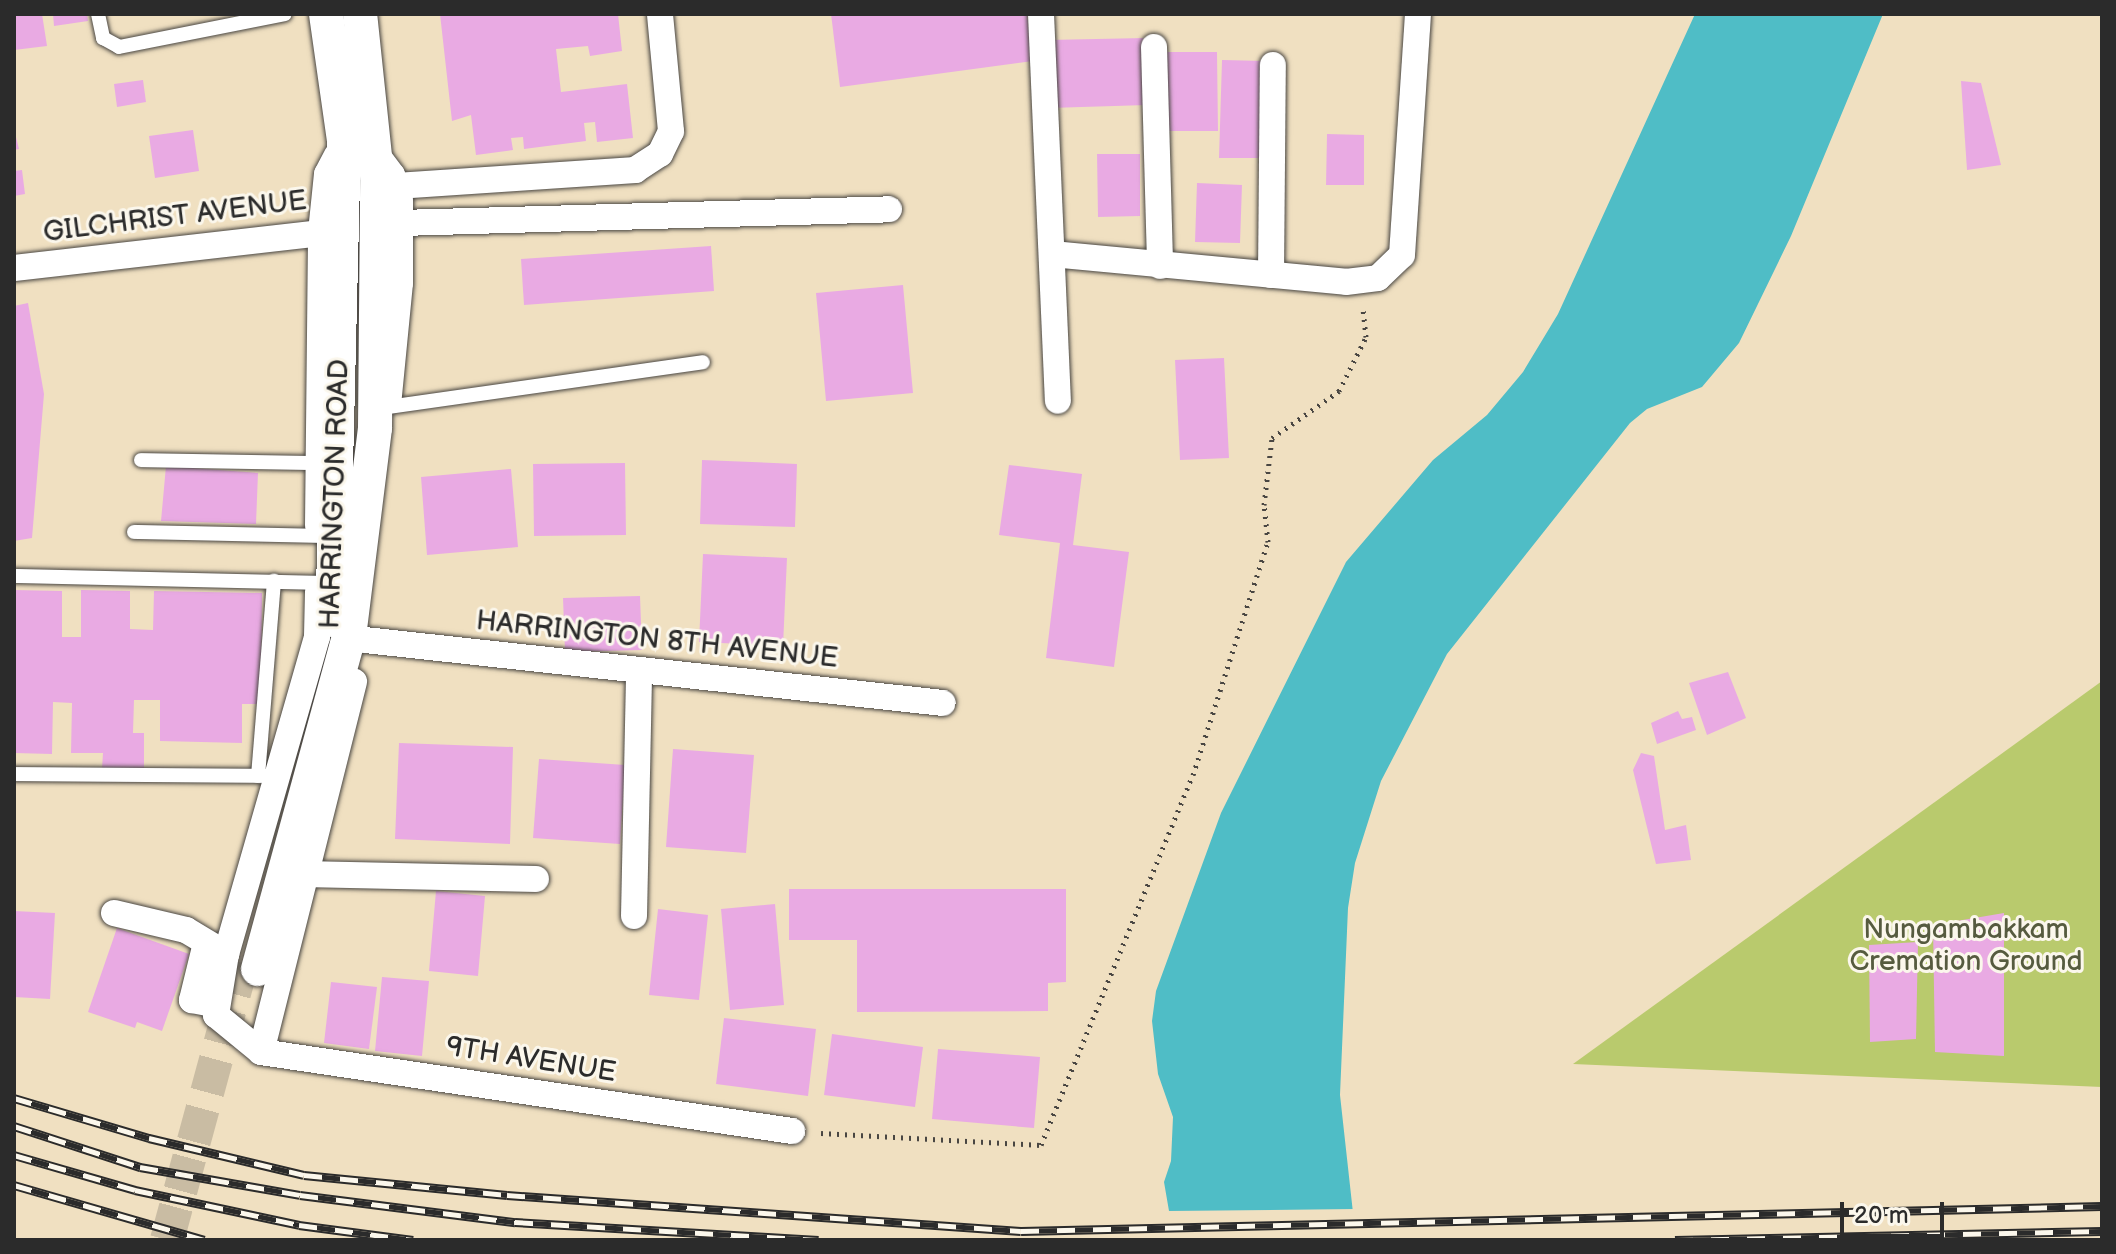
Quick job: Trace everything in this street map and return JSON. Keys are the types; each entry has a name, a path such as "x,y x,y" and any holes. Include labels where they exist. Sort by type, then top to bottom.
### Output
{"street":[{"name":"HARRINGTON ROAD","path":"233,957 332,634 360,228 359,146 326,14"},
{"path":"360,14 359,146 396,186"},
{"path":"360,228 388,407 365,640 261,1052 216,1015 217,1005 233,957 268,776 317,637 318,463 360,228 396,186 635,170 660,154 671,131 660,14"},
{"path":"1041,14 1058,401"},
{"path":"1052,254 1271,275 1361,280 1378,278 1402,255 1418,14"},
{"path":"1154,47 1160,266"},
{"path":"1271,275 1273,65"},
{"name":"GILCHRIST AVENUE","path":"14,268 360,228 889,209"},
{"name":"HARRINGTON 8TH AVENUE","path":"365,640 943,703"},
{"path":"634,916 639,670"},
{"path":"304,874 536,879"},
{"path":"114,913 164,922 233,957"},
{"name":"9TH AVENUE","path":"261,1052 792,1131"}],"lane":[{"path":"98,14 103,38 119,47 285,14"},
{"path":"388,407 703,362"},
{"path":"141,460 318,463"},
{"path":"134,532 318,536"},
{"path":"14,576 318,583"},
{"path":"14,774 268,776 274,581"}],"path":[{"path":"792,1131 1041,1145 1198,760 1268,542 1264,505 1272,438 1339,391 1366,337 1361,280"}],"green space":[{"name":"Nungambakkam Cremation Ground","path":"2102,681 2102,1087 1573,1064"}],"water":[{"path":"1695,14 1883,14 1791,236 1739,343 1702,387 1647,409 1630,423 1447,654 1381,781 1355,863 1348,908 1340,1095 1356,1240 1174,1240 1164,1182 1171,1161 1173,1117 1158,1074 1152,1021 1156,991 1221,813 1346,562 1433,460 1487,415 1523,372 1558,314"}],"pier":[{"path":"1355,1209 1360,1240 1170,1240 1167,1211"}],"building":[{"path":"14,14 42,14 47,46 14,50"},
{"path":"53,14 87,14 88,21 54,26"},
{"path":"440,14 618,14 622,51 590,56 588,46 556,49 561,92 627,84 633,138 597,142 595,122 584,123 586,141 524,149 523,137 511,138 513,150 476,155 471,115 452,121"},
{"path":"831,14 1027,14 1033,61 840,87"},
{"path":"1145,38 1147,105 1049,108 1047,40"},
{"path":"1164,52 1217,52 1218,131 1165,131"},
{"path":"1222,60 1265,61 1262,158 1219,158"},
{"path":"143,80 146,102 117,107 114,84"},
{"path":"1961,81 1981,83 2001,165 1967,170"},
{"path":"14,129 19,149 14,150"},
{"path":"193,130 199,171 155,178 149,136"},
{"path":"1327,134 1364,135 1364,185 1326,185"},
{"path":"1097,154 1140,154 1140,216 1098,217"},
{"path":"22,170 25,194 14,196 14,171"},
{"path":"1197,183 1242,185 1240,243 1195,242"},
{"path":"711,246 714,291 524,305 521,259"},
{"path":"903,285 913,393 826,401 816,293"},
{"path":"28,303 44,394 32,538 14,541 14,306"},
{"path":"1224,358 1229,458 1180,460 1175,360"},
{"path":"702,460 797,464 795,527 700,524"},
{"path":"625,463 626,535 534,536 533,464"},
{"path":"1009,465 1082,474 1073,545 1129,552 1114,667 1046,658 1060,543 999,535"},
{"path":"166,466 258,473 256,524 161,521"},
{"path":"511,469 518,547 427,555 421,477"},
{"path":"703,554 787,558 783,646 699,642"},
{"path":"14,590 62,591 62,637 81,637 81,590 130,591 130,629 153,630 154,591 262,593 261,704 242,704 242,743 160,741 160,700 134,700 133,733 144,733 144,770 102,769 103,753 71,753 72,703 53,702 52,754 14,753"},
{"path":"640,596 642,650 565,652 563,598"},
{"path":"1728,672 1746,718 1707,735 1689,683"},
{"path":"1678,711 1682,719 1692,717 1696,730 1657,744 1651,723"},
{"path":"399,743 513,747 510,844 395,839"},
{"path":"673,749 754,755 746,853 666,847"},
{"path":"1641,753 1654,756 1665,830 1686,825 1691,860 1656,864 1633,770"},
{"path":"539,759 625,765 620,844 533,838"},
{"path":"789,889 1066,889 1066,982 1048,983 1048,1011 857,1012 857,940 789,940"},
{"path":"436,891 485,896 478,976 429,971"},
{"path":"775,904 784,1005 730,1010 721,909"},
{"path":"658,909 708,915 699,1000 649,995"},
{"path":"14,911 55,913 50,999 14,997"},
{"path":"2004,913 2004,1056 1935,1052 1933,925"},
{"path":"117,928 189,954 162,1031 137,1022 135,1028 88,1012"},
{"path":"1918,942 1916,1039 1870,1042 1869,945"},
{"path":"382,977 429,981 422,1056 375,1051"},
{"path":"331,982 377,987 369,1049 324,1043"},
{"path":"724,1018 816,1029 808,1096 716,1084"},
{"path":"832,1034 923,1047 915,1107 824,1095"},
{"path":"938,1049 1040,1057 1034,1128 932,1119"}],"tunnel":[{"path":"167,1240 242,963"}],"railway":[{"path":"14,1098 149,1138 304,1175 507,1195 1021,1231 2102,1206"},
{"path":"14,1126 140,1167 300,1195 515,1222 818,1240"},
{"path":"14,1155 135,1190 299,1225 413,1240"},
{"path":"14,1185 204,1240"},
{"path":"1675,1240 2102,1231"}]}
